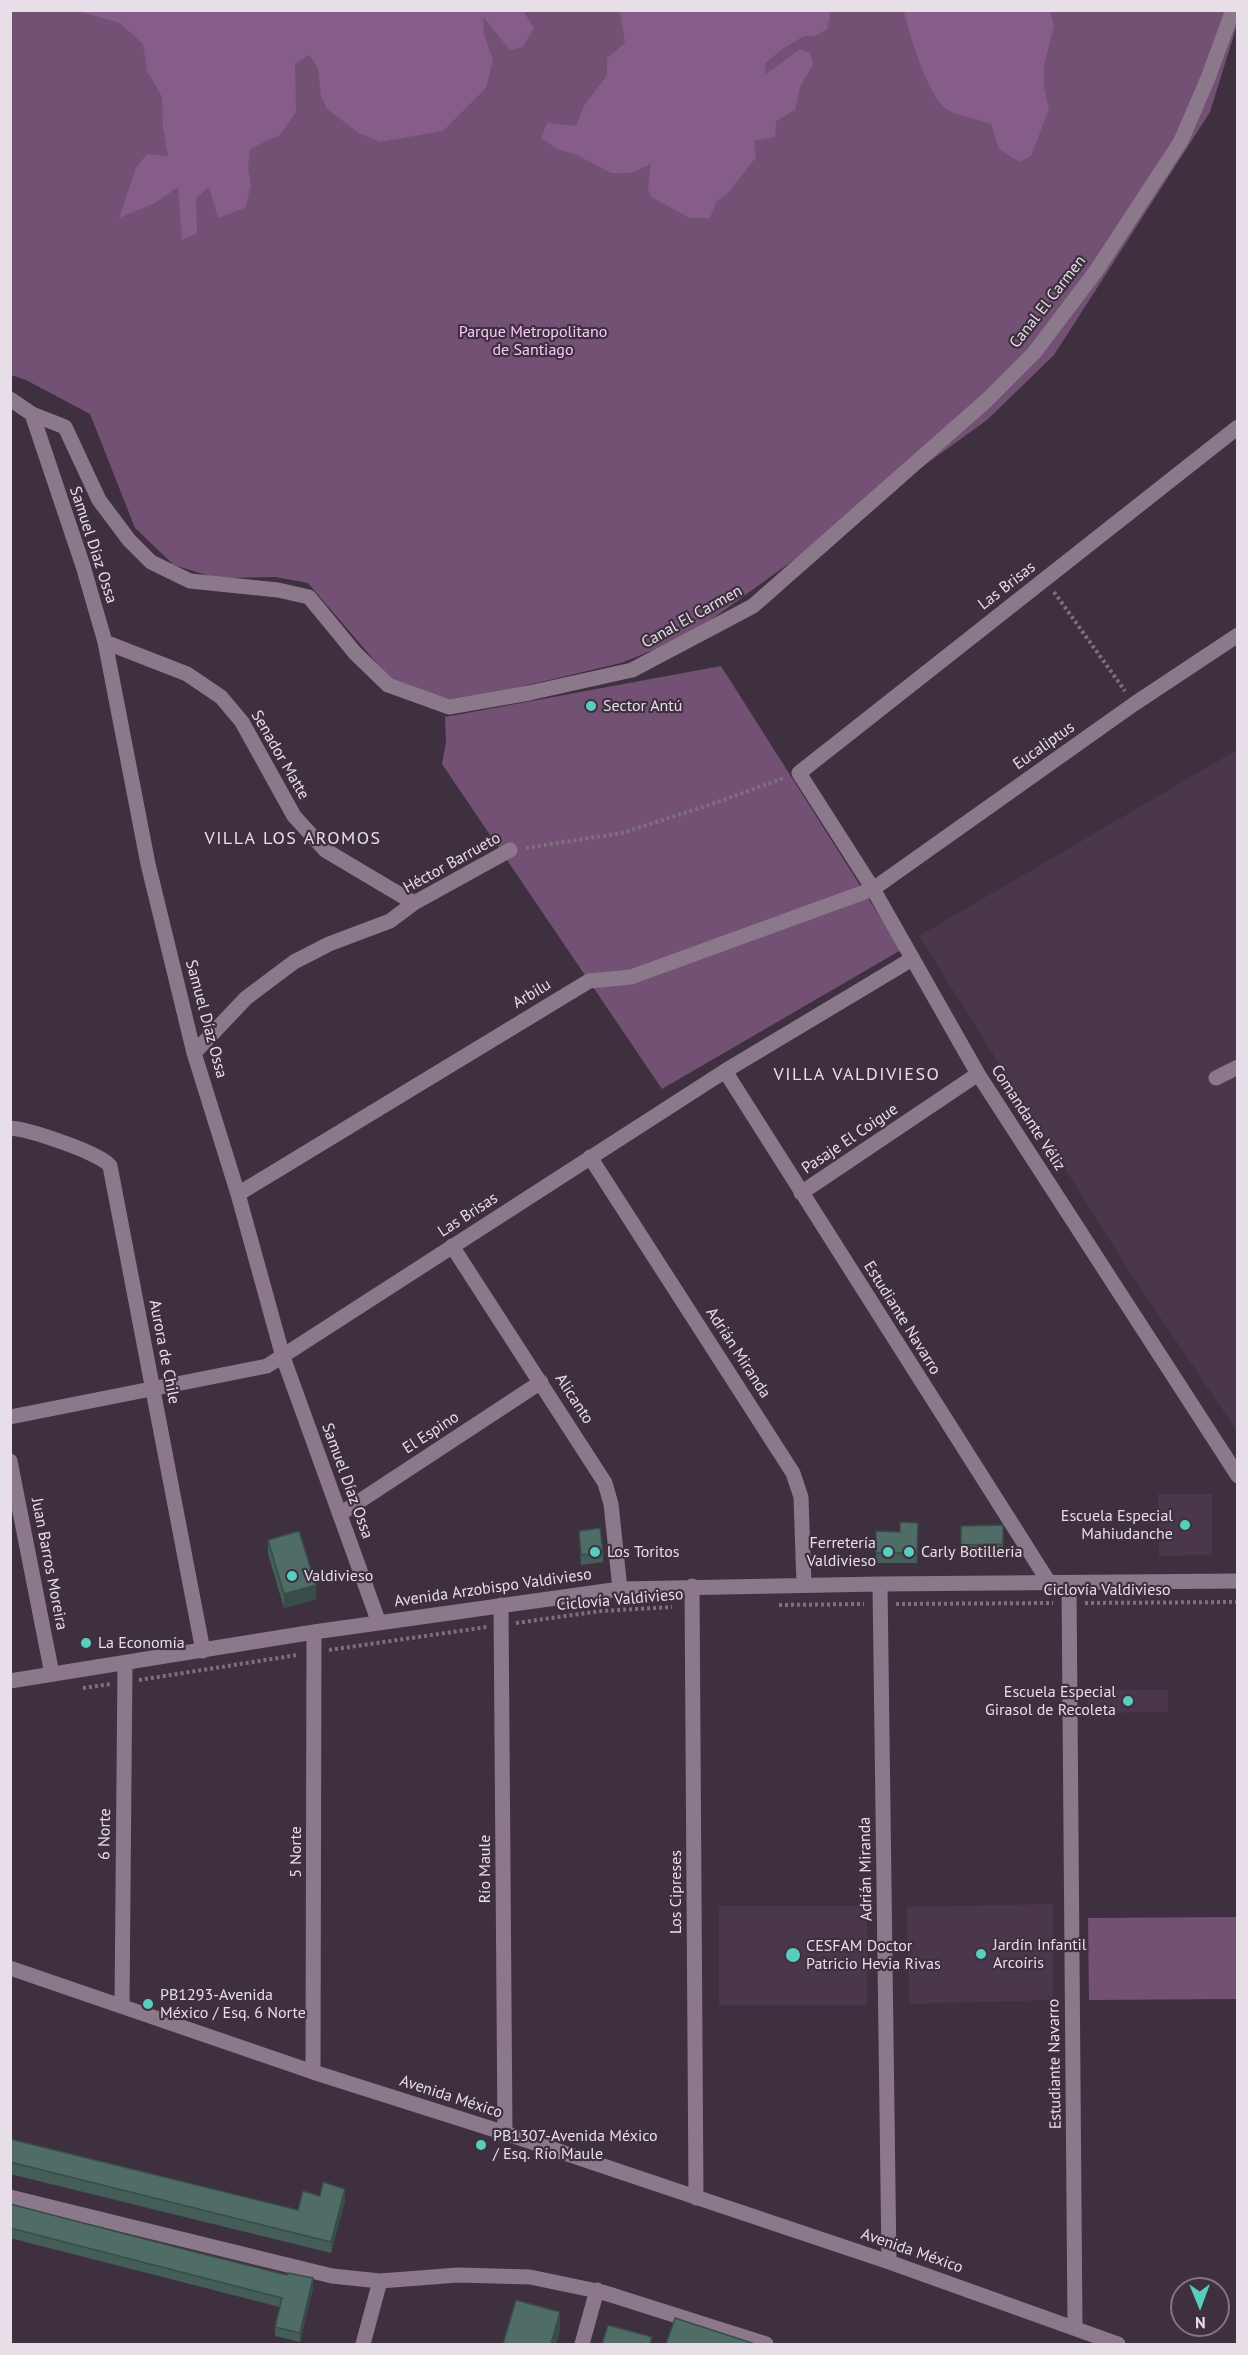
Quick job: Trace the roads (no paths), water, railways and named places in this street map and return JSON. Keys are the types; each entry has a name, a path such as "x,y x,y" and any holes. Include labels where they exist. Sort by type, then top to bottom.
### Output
{"street":[{"name":"Canal El Carmen","path":"10,399 32,414 65,427 99,500 129,540 151,562 190,581 278,590 309,597 355,653 388,685 449,707 530,693 632,670 753,606 987,399 1034,353 1096,270 1181,141 1208,78 1233,10"},
{"name":"Samuel Díaz Ossa","path":"32,414 83,566 105,642 148,864 194,1053 283,1356 379,1623"},
{"name":"Las Brisas","path":"799,772 1238,427"},
{"name":"Eucaliptus","path":"873,889 1134,704 1238,635"},
{"name":"Senador Matte","path":"105,642 187,674 221,697 242,722 294,816 325,850 414,903"},
{"name":"Comandante Véliz","path":"799,772 873,889 978,1074 1238,1476"},
{"name":"Héctor Barrueto","path":"194,1053 246,998 294,962 329,944 390,921 414,903 510,850"},
{"name":"Arbilu","path":"237,1194 589,981 631,977 873,889"},
{"name":"Las Brisas","path":"10,1417 267,1366 725,1071 912,959"},
{"path":"1216,1078 1238,1067"},
{"name":"Estudiante Navarro","path":"725,1071 1050,1584"},
{"name":"Pasaje El Coigue","path":"801,1193 978,1074"},
{"name":"Aurora de Chile","path":"10,1128 27,1131 98,1156 110,1166 202,1651"},
{"name":"Adrián Miranda","path":"590,1157 793,1473 801,1497 804,1585"},
{"name":"Alicanto","path":"452,1246 605,1483 611,1503 620,1589"},
{"name":"El Espino","path":"340,1514 541,1382"},
{"name":"Juan Barros Moreira","path":"10,1461 52,1674"},
{"name":"Avenida Arzobispo Valdivieso","path":"10,1681 314,1632 620,1589 692,1586 1238,1581"},
{"name":"Adrián Miranda","path":"880,1584 889,2262"},
{"name":"Estudiante Navarro","path":"1069,1584 1075,2328"},
{"name":"Los Cipreses","path":"692,1586 696,2198"},
{"name":"Río Maule","path":"501,1605 505,2133"},
{"name":"5 Norte","path":"313,2072 314,1632"},
{"name":"6 Norte","path":"122,2006 125,1664"},
{"name":"Avenida México","path":"10,1968 313,2072 505,2133 889,2262 1118,2344"},
{"path":"10,2197 316,2274 380,2280 458,2275 509,2276 567,2283 597,2290 766,2344"},
{"path":"363,2344 380,2280"},
{"path":"582,2344 597,2290"}],"place":[{"name":"Sector Antú","path":"591,706"},
{"name":"Escuela Especial Mahiudanche","path":"1185,1525"},
{"name":"Los Toritos","path":"595,1552"},
{"name":"Ferretería Valdivieso","path":"888,1552"},
{"name":"Carly Botilleria","path":"909,1552"},
{"name":"Valdivieso","path":"292,1576"},
{"name":"La Economía","path":"86,1643"},
{"name":"Escuela Especial Girasol de Recoleta","path":"1128,1701"},
{"name":"Jardín Infantil Arcoíris","path":"981,1954"},
{"name":"CESFAM Doctor Patricio Hevia Rivas","path":"793,1955"},
{"name":"PB1293-Avenida México / Esq. 6 Norte","path":"148,2004"},
{"name":"PB1307-Avenida México / Esq. Río Maule","path":"481,2145"}],"district":[{"name":"VILLA LOS AROMOS","path":"293,839"},
{"name":"VILLA VALDIVIESO","path":"857,1075"}],"park label":[{"name":"Parque Metropolitano de Santiago","path":"533,341"}]}
